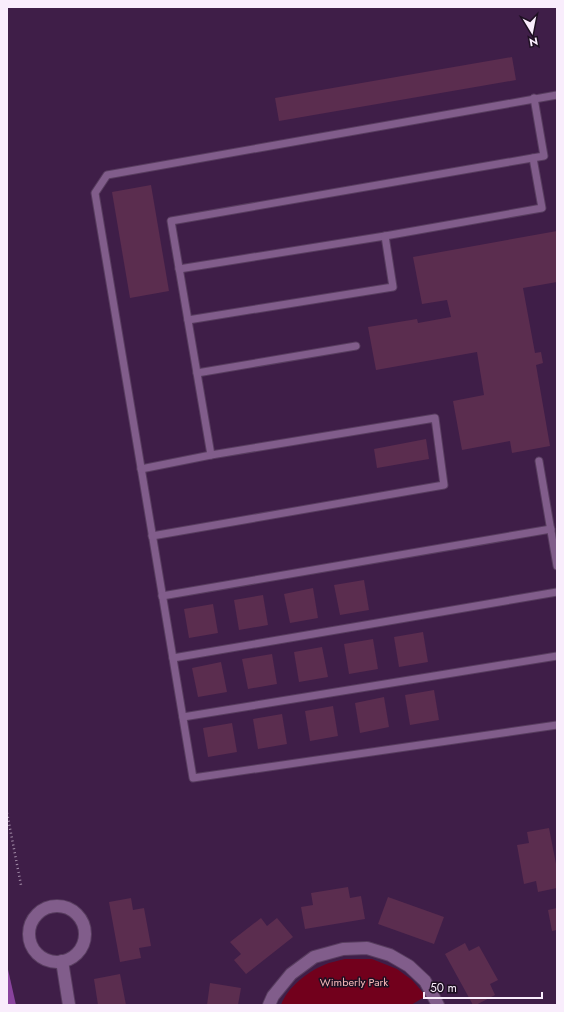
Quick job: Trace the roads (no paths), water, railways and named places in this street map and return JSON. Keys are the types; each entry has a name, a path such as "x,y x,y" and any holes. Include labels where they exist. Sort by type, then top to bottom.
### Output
{"street":[{"path":"56,906 65,907 74,911 84,926 86,936 78,953 71,958 62,961 44,959 37,953 29,937 30,928 36,916 47,908 56,906"},
{"path":"269,1005 273,996 291,974 314,957 343,949 368,948 390,955 410,966 425,981 438,1005"},
{"path":"62,961 69,1005"}],"lane":[{"path":"557,95 107,175 96,193 193,778 557,725"},
{"path":"211,456 171,221 544,156 534,98"},
{"path":"180,269 386,236 542,208 533,158"},
{"path":"188,320 393,287 386,236"},
{"path":"197,372 356,346"},
{"path":"141,469 435,418 444,486 152,536"},
{"path":"539,461 557,566"},
{"path":"162,596 551,529"},
{"path":"173,658 557,592"},
{"path":"183,717 557,656"}],"park label":[{"name":"Wimberly Park","path":"354,982"}]}
